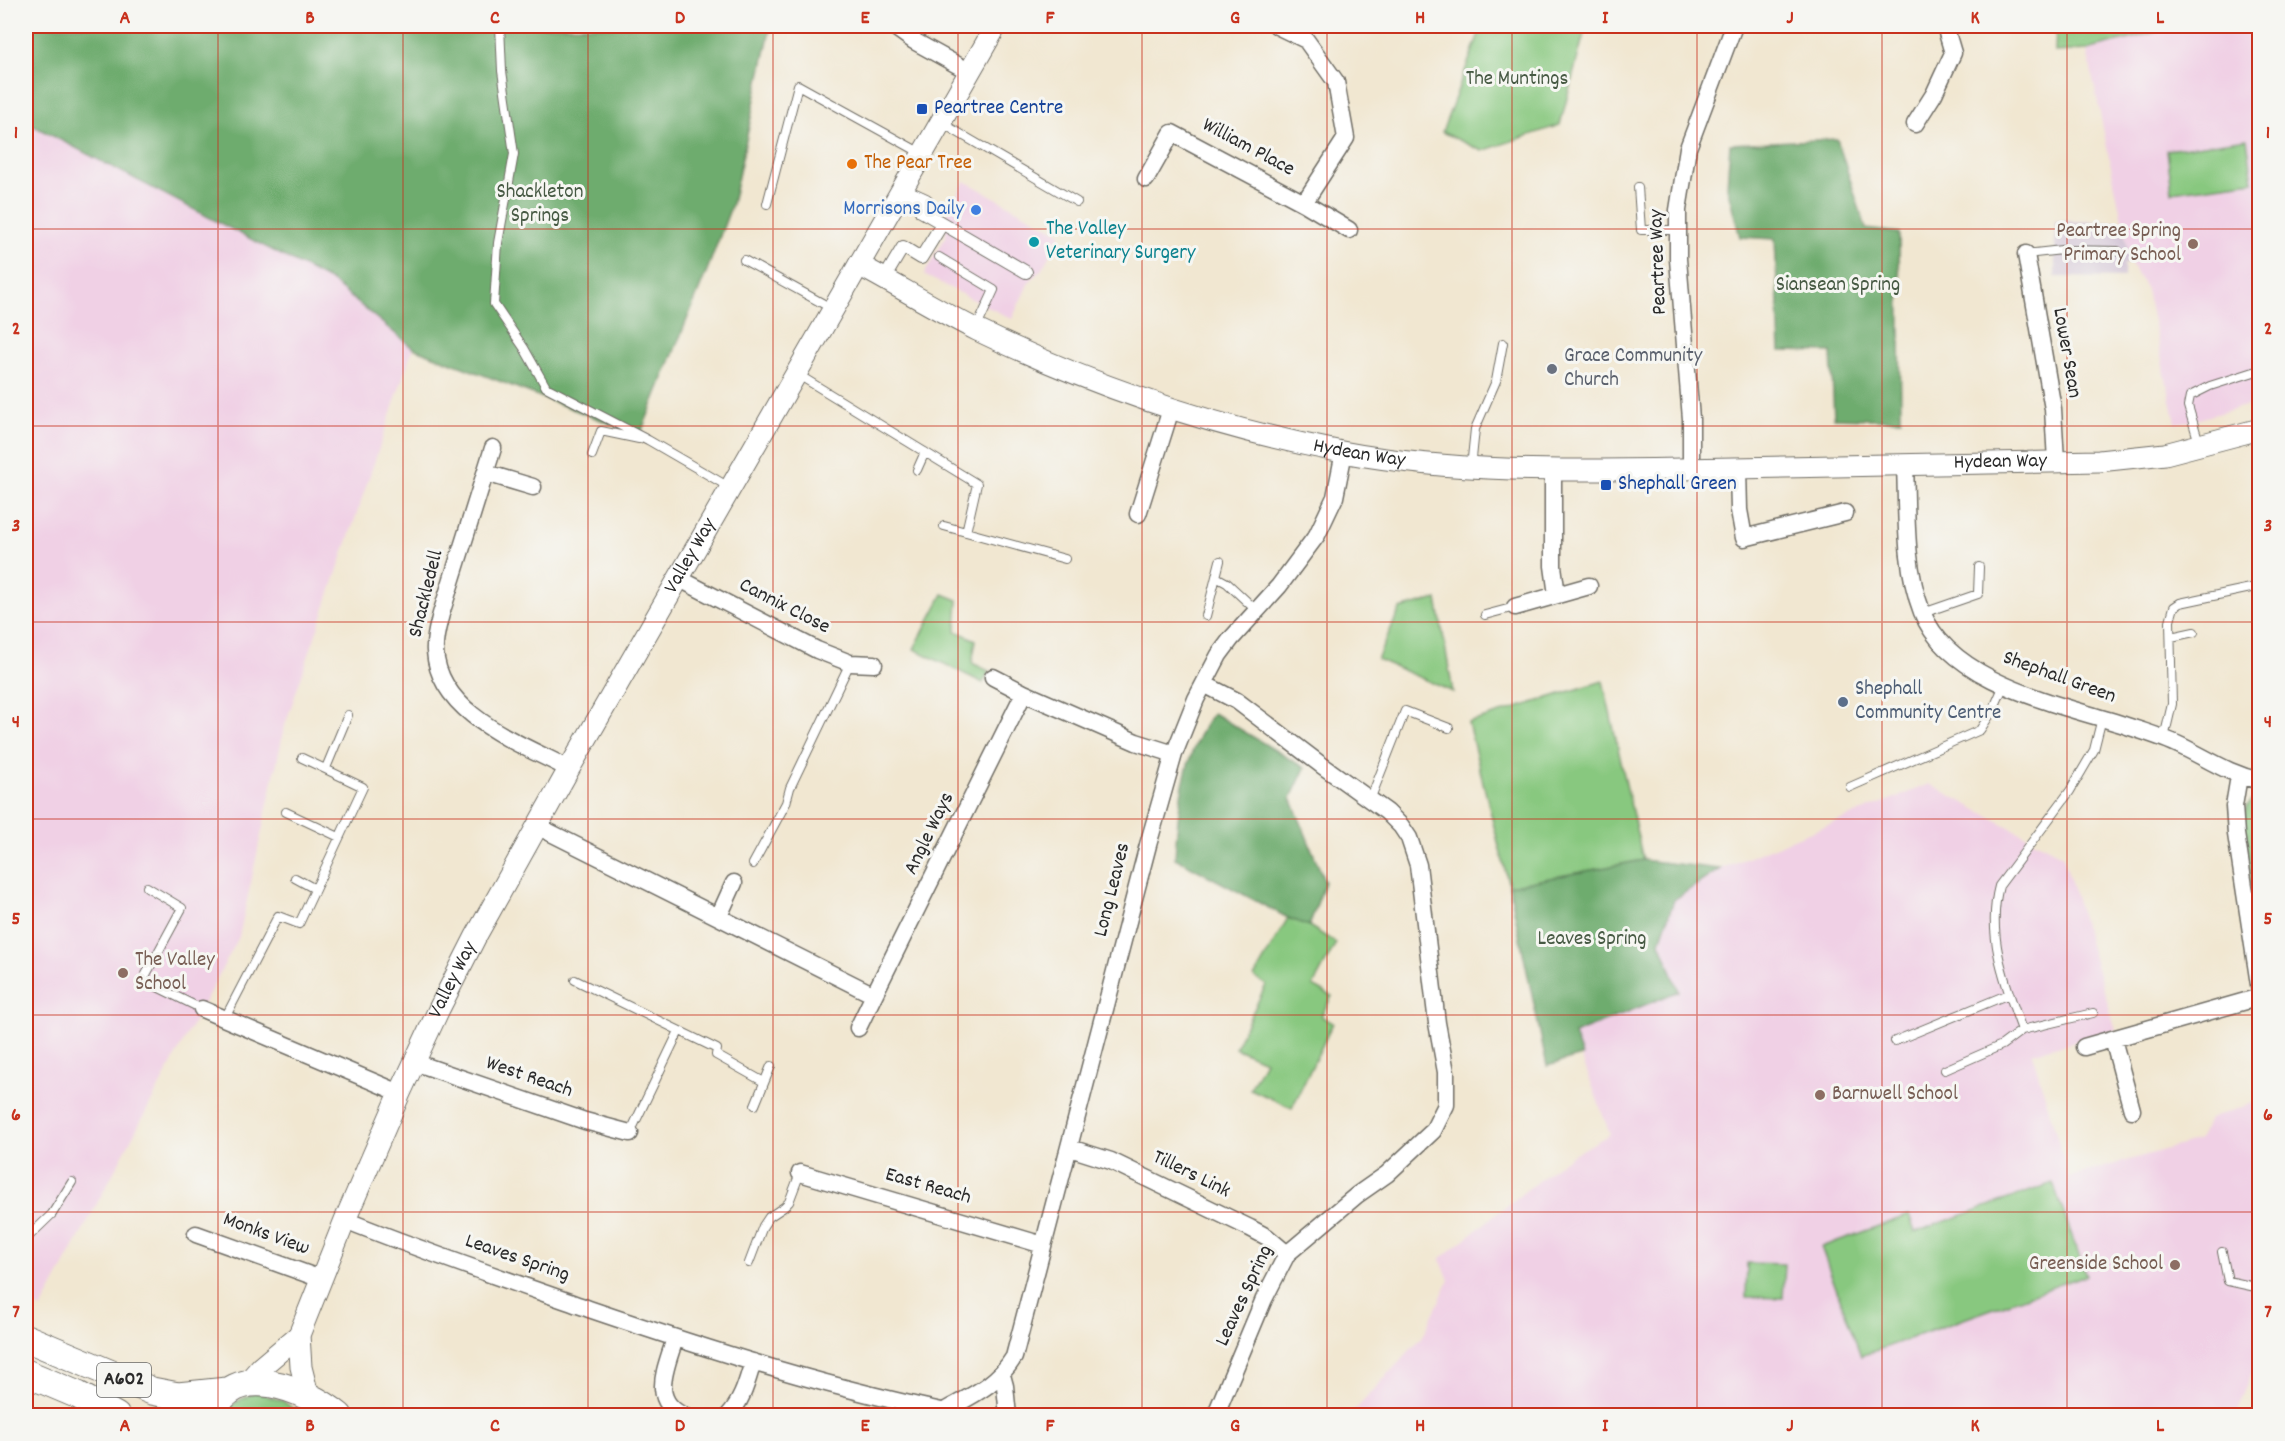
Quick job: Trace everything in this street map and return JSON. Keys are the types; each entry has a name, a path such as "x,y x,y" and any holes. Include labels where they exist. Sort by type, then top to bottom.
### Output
{"highway":[{"name":"A602","path":"26,1338 152,1391 178,1396 237,1387"},
{"name":"A602","path":"26,1373 78,1395 116,1416"},
{"path":"212,1416 214,1409 237,1387 275,1383 308,1395 339,1416"}],"street":[{"path":"893,26 914,41 970,72"},
{"name":"Valley Way","path":"308,1395 301,1367 299,1335 345,1220 400,1093 476,936 729,488 996,26"},
{"path":"1277,26 1306,40 1336,82 1346,138 1304,203"},
{"name":"Peartree Way","path":"1691,469 1691,419 1677,230 1680,187 1688,148 1734,26"},
{"path":"1915,124 1934,94 1953,53 1945,26"},
{"name":"William Place","path":"1146,179 1172,133 1304,203 1349,230"},
{"path":"902,189 926,200 921,211 1026,272"},
{"path":"884,279 903,247 921,258 942,224"},
{"name":"Lower Sean","path":"2025,254 2053,409 2055,461"},
{"name":"Hydean Way","path":"859,265 976,329 1061,367 1171,409 1227,426 1344,453 1471,468 1553,471 1738,469 2127,459 2200,447 2259,429"},
{"path":"1138,514 1171,409"},
{"name":"Shackledell","path":"493,448 441,614 435,651 438,666 443,681 461,707 503,734 569,769"},
{"name":"Long Leaves","path":"944,1411 981,1391 1002,1375 1014,1357 1174,754 1219,655 1279,586 1317,535 1335,497 1344,453"},
{"name":"Shephall Green","path":"1905,464 1907,530 1912,575 1923,613 1932,631 1952,652 1981,673 2004,685 2049,702 2164,738 2239,776 2259,781"},
{"path":"1738,469 1739,510 1744,538 1845,513"},
{"path":"1553,471 1553,566 1557,595"},
{"path":"486,473 533,487"},
{"name":"Cannix Close","path":"678,578 817,650 850,663 874,664"},
{"path":"1515,607 1589,586"},
{"path":"993,677 1136,742 1174,754"},
{"name":"Leaves Spring","path":"1204,684 1237,701 1387,812 1409,838 1418,864 1437,1023 1446,1072 1446,1105 1433,1131 1387,1174 1338,1210 1287,1254 1264,1299 1215,1416"},
{"name":"Angle Ways","path":"858,1028 1024,693"},
{"path":"2239,776 2235,795 2236,825 2255,942 2259,991"},
{"path":"537,826 874,995"},
{"path":"719,916 734,883"},
{"path":"2084,1047 2259,997"},
{"path":"202,1009 400,1093"},
{"path":"2113,1039 2132,1110"},
{"name":"West Reach","path":"414,1062 585,1121 630,1133"},
{"name":"Tillers Link","path":"1070,1148 1111,1161 1250,1228 1267,1237 1287,1254"},
{"name":"East Reach","path":"800,1173 1043,1245"},
{"name":"Leaves Spring","path":"345,1220 447,1259 675,1338 863,1393 966,1416"},
{"name":"Monks View","path":"196,1234 321,1279"},
{"name":"Valley Way","path":"237,1387 299,1335"},
{"path":"675,1338 662,1391 669,1406 686,1416"},
{"path":"728,1416 737,1407 753,1362"},
{"path":"1002,1375 1008,1416"}],"lane":[{"path":"500,26 502,72 514,154 498,243 494,304 524,348 546,387 648,440 729,488"},
{"path":"767,204 798,85 922,154"},
{"path":"940,122 1077,202"},
{"path":"1638,187 1641,230 1677,230"},
{"path":"2025,254 2062,250 2118,251"},
{"path":"939,257 994,290 976,329"},
{"path":"744,260 832,309"},
{"path":"1471,468 1475,429 1496,381 1503,343"},
{"path":"2200,447 2188,406 2190,396 2210,386 2259,370"},
{"path":"795,373 977,484 966,532"},
{"path":"592,455 601,431 648,440"},
{"path":"917,470 925,452"},
{"path":"944,526 1065,560"},
{"path":"1206,616 1220,561"},
{"path":"1923,613 1978,594 1979,567"},
{"path":"1216,577 1227,583 1256,610"},
{"path":"2164,738 2172,704 2171,613 2174,607 2180,603 2259,586"},
{"path":"1485,615 1515,607"},
{"path":"2171,637 2194,632"},
{"path":"753,864 786,803 790,788 850,663"},
{"path":"1850,787 1980,730 1993,710 2004,685"},
{"path":"1370,801 1405,711 1449,728"},
{"path":"326,768 348,715"},
{"path":"2022,1030 2009,994 1995,941 1994,904 1999,885 2070,791 2094,750 2102,717"},
{"path":"225,1018 278,916 299,924 363,787 302,758"},
{"path":"286,812 339,837"},
{"path":"295,878 315,889"},
{"path":"147,887 182,908 143,980 202,1009"},
{"path":"576,980 717,1049 716,1055 764,1082"},
{"path":"1894,1041 2009,994"},
{"path":"1945,1070 2002,1045 2022,1030 2093,1013"},
{"path":"630,1133 680,1031"},
{"path":"755,1105 771,1065"},
{"path":"749,1263 763,1226 769,1217 789,1202 800,1173"},
{"path":"26,1239 52,1214 72,1182"},
{"path":"2222,1252 2228,1281 2259,1288"}],"shaded area":[{"name":"Peartree Spring Primary School","path":"2180,26 2259,26 2259,402 2192,421 2176,423 2145,286 2131,264 2087,50"},
{"path":"26,122 331,281 413,348 285,725 239,937 41,1309 26,1302"},
{"path":"965,181 1061,234 1042,269 1029,282 1012,319 924,275 946,235 945,217"},
{"path":"2055,221 2122,222 2131,264 2124,264 2124,278 2055,277"},
{"name":"Barnwell School","path":"1929,784 2063,856 2116,1030 2032,1053 2069,1177 2199,1140 2209,1119 2259,1101 2259,1353 2236,1415 1347,1416 1359,1406 1423,1336 1449,1280 1440,1259 1563,1161 1610,1134 1573,1034 1679,991 1660,942 1674,900 1720,869"}],"green space":[{"name":"Shackleton Springs","path":"35,26 771,26 732,204 640,435 413,348 331,281 26,122 26,45"},
{"name":"The Muntings","path":"1482,26 1586,26 1560,125 1482,151 1442,132"},
{"path":"2056,26 2180,26 2087,50 2055,52"},
{"name":"Siansean Spring","path":"1837,139 1866,229 1899,233 1901,420 1834,418 1831,352 1780,351 1775,239 1740,237 1727,187 1730,144"},
{"path":"2247,139 2253,181 2172,192 2167,150"},
{"path":"943,594 958,600 956,631 976,640 972,663 989,671 983,683 914,649"},
{"path":"1437,599 1453,692 1377,659 1400,609"},
{"path":"1603,681 1643,860 1509,886 1468,723"},
{"path":"1213,713 1305,768 1291,798 1325,882 1309,926 1288,918 1175,858 1180,801 1188,764 1194,746"},
{"path":"2259,794 2259,950 2243,819 2247,806"},
{"name":"Leaves Spring","path":"1643,860 1720,869 1674,900 1660,942 1679,991 1574,1034 1582,1056 1547,1066 1509,886"},
{"path":"1288,918 1309,926 1336,943 1313,986 1332,996 1321,1016 1333,1023 1292,1108 1250,1089 1265,1061 1235,1048 1266,985 1254,977"},
{"path":"2053,1183 2086,1275 1861,1356 1821,1247 1909,1215 1915,1232"},
{"path":"1747,1263 1785,1264 1783,1298 1746,1297"},
{"path":"255,1392 283,1401 301,1415 218,1416 221,1410"}],"place":[{"name":"Peartree Centre","path":"922,109"},
{"name":"The Pear Tree","path":"852,164"},
{"name":"Morrisons Daily","path":"976,210"},
{"name":"The Valley Veterinary Surgery","path":"1034,242"},
{"name":"Peartree Spring Primary School","path":"2193,244"},
{"name":"Grace Community Church","path":"1552,369"},
{"name":"Shephall Green","path":"1606,485"},
{"name":"Shephall Community Centre","path":"1843,702"},
{"name":"The Valley School","path":"123,973"},
{"name":"Barnwell School","path":"1820,1095"},
{"name":"Greenside School","path":"2175,1265"}]}
